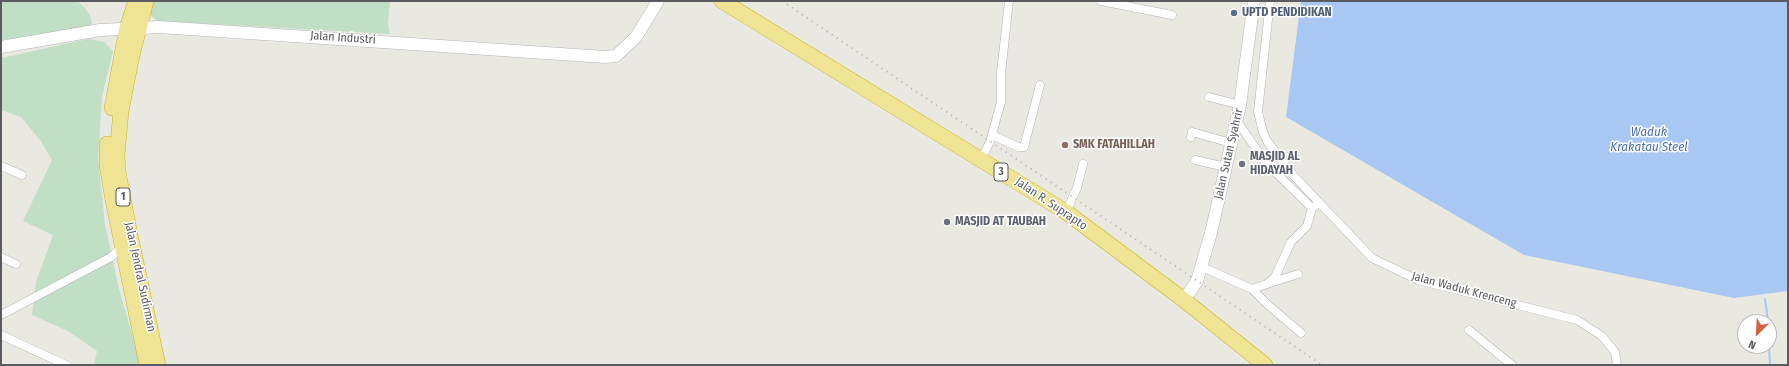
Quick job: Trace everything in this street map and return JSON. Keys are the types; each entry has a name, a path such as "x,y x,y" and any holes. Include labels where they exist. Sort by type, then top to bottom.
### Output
{"highway":[{"name":"Jalan Jendral Sudirman","path":"136,1 132,55 121,111 117,155 118,172 158,365"},
{"name":"Jalan Jendral Sudirman","path":"146,1 118,69 107,141 107,165 122,248 147,365"},
{"name":"Jalan R. Suprapto","path":"724,1 1066,212 1184,300 1265,365"}],"street":[{"name":"Jalan Industri","path":"1,47 100,30 159,27 597,56 616,56 636,37 658,1"},
{"path":"981,159 992,135 1002,96 1000,73 1009,1"},
{"path":"1101,1 1172,15"},
{"name":"Jalan Sutan Syahrir","path":"1184,300 1197,280 1202,267 1237,121 1254,1"},
{"name":"Jalan Waduk Krenceng","path":"1270,1 1258,112 1261,127 1267,141 1294,176 1319,203 1372,258 1418,280 1577,320 1602,336 1615,352 1617,365"},
{"path":"992,135 1018,147 1024,147 1040,85"},
{"path":"1209,97 1240,104"},
{"path":"1237,121 1265,162 1312,208"},
{"path":"1190,137 1192,132 1231,143"},
{"path":"1195,160 1226,167"},
{"path":"1066,212 1074,198 1083,164"},
{"path":"1,166 22,175"},
{"path":"1267,284 1277,273 1291,242 1307,226 1312,208 1319,203"},
{"path":"1,315 111,257 122,248"},
{"path":"1,257 16,264"},
{"path":"1202,267 1252,289 1301,333"},
{"path":"1252,289 1298,274"},
{"path":"1470,330 1512,365"},
{"path":"1,335 66,365"}],"green space":[{"path":"1,1 77,1 85,8 90,16 92,24 77,31 1,40"},
{"path":"153,1 390,1 388,23 390,34 158,21 149,14"},
{"path":"88,39 104,42 113,51 102,97 98,157 105,225 119,289 141,365 94,365 97,351 68,331 32,315 36,282 53,235 23,221 52,160 40,140 21,117 1,110 1,58"}],"water":[{"name":"Waduk Krakatau Steel","path":"1301,1 1788,1 1788,291 1734,298 1524,255 1286,117"}],"waterway":[{"path":"1765,299 1767,314"},
{"path":"1769,354 1770,365"}],"railway":[{"path":"782,1 1322,365"}],"place":[{"name":"UPTD PENDIDIKAN","path":"1234,13"},
{"name":"SMK FATAHILLAH","path":"1065,145"},
{"name":"MASJID AL HIDAYAH","path":"1242,164"},
{"name":"MASJID AT TAUBAH","path":"947,222"}]}
